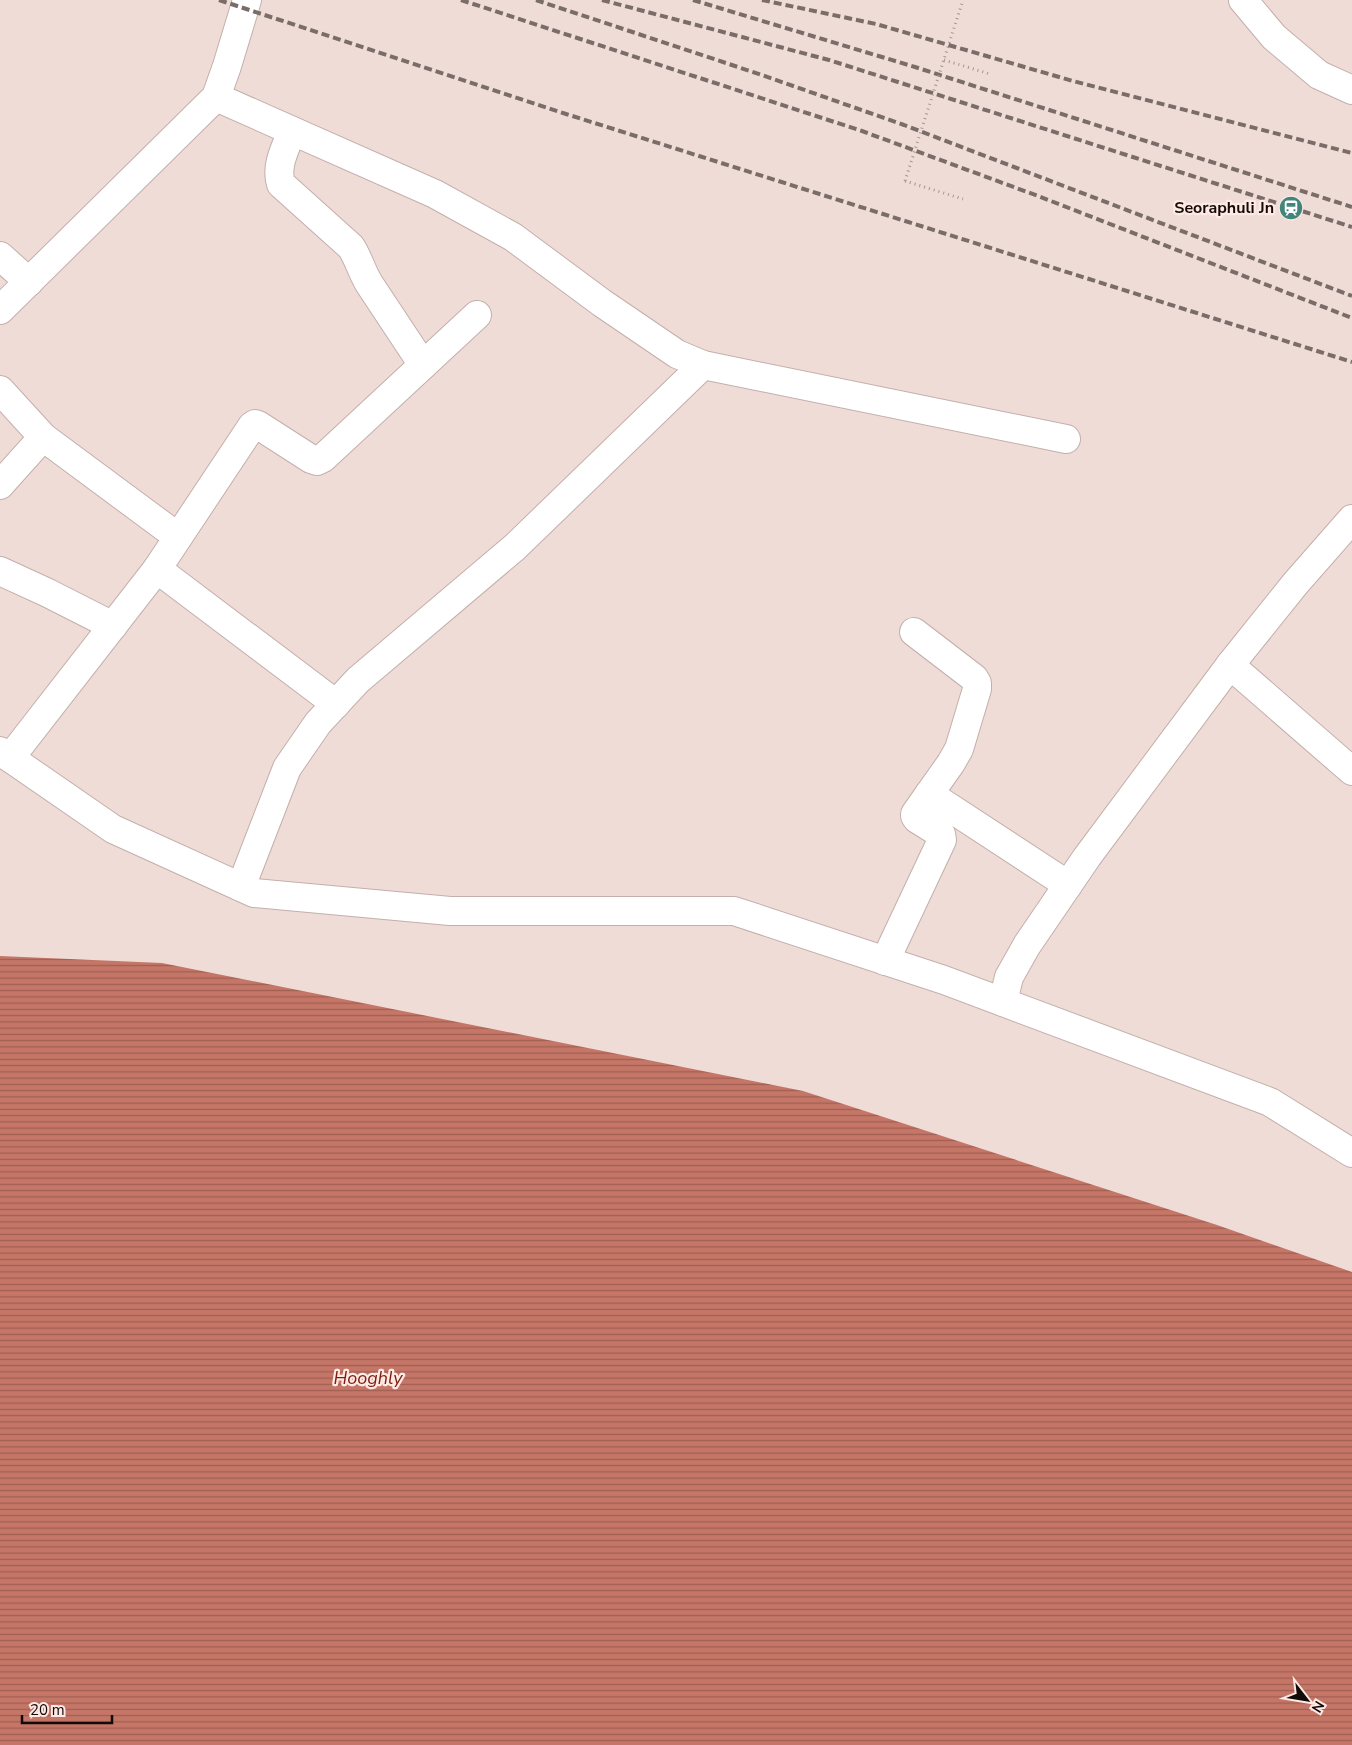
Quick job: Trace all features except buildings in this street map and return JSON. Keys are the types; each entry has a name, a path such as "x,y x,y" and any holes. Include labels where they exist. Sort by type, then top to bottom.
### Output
{"street":[{"path":"0,310 216,97 228,66 247,0"},
{"path":"1243,0 1274,37 1319,76 1349,84"},
{"path":"216,97 435,194 513,238 677,354 703,365 1066,439"},
{"path":"292,131 279,167 278,176 281,184 351,247 364,276 423,365"},
{"path":"0,256 29,282"},
{"path":"477,315 323,458 317,461 254,424 157,569 5,755 113,829 254,893 450,911 734,911 944,980 1270,1102 1352,1153"},
{"path":"241,887 287,768 318,723 358,680 515,547 703,365"},
{"path":"0,390 43,437 178,537"},
{"path":"0,485 43,437"},
{"path":"1003,1002 1009,977 1027,945 1145,777 1230,665 1295,584 1352,519"},
{"path":"157,569 336,704"},
{"path":"0,571 48,592 112,626"},
{"path":"885,961 942,840 941,834 915,816 959,748 978,683 914,632"},
{"path":"1230,665 1352,771"},
{"path":"930,794 1068,885"}],"path":[{"path":"963,0 905,181 963,199"},
{"path":"944,60 990,74"}],"water":[{"name":"Hooghly","path":"0,956 162,963 803,1091 1217,1225 1352,1272 1352,1745 0,1745"}],"railway":[{"path":"219,0 566,114 1352,362"},
{"path":"461,0 862,131 1038,196 1352,318"},
{"path":"536,0 762,75 904,125 1352,296"},
{"path":"602,0 829,60 1352,227"},
{"path":"693,0 915,67 1352,207"},
{"path":"762,0 876,24 1073,81 1352,153"}],"place":[{"name":"Seoraphuli Jn","path":"1291,208"}]}
